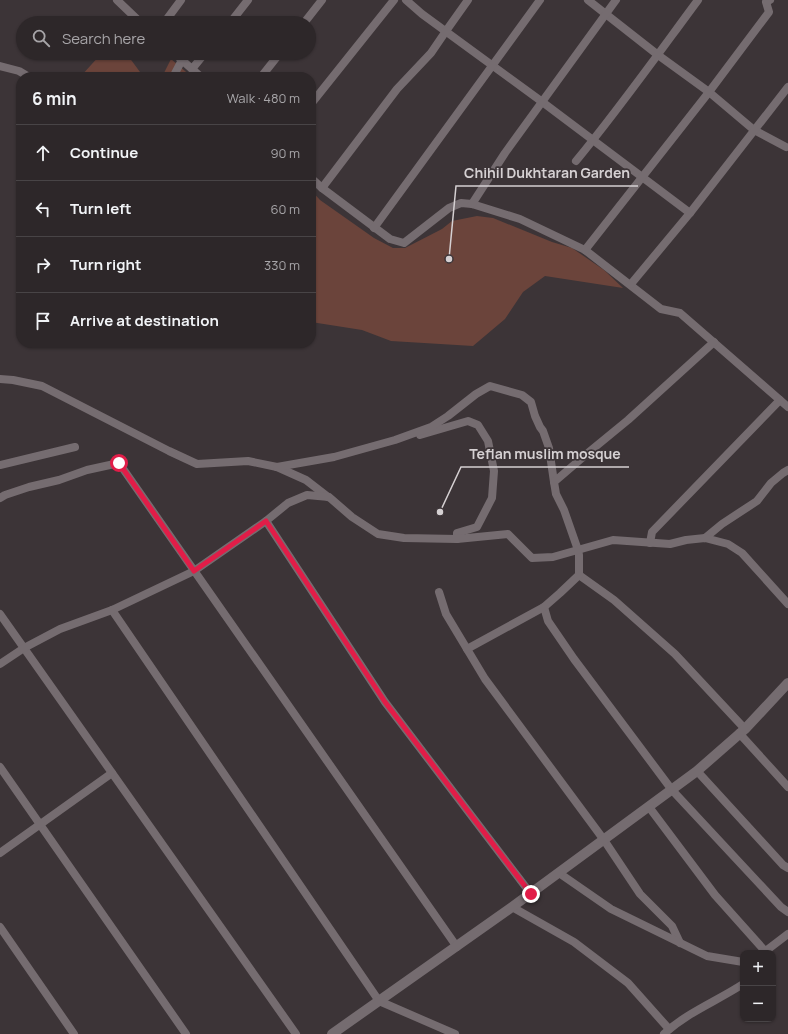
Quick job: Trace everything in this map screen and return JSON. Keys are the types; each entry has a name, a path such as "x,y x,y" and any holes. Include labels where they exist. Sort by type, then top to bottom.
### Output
{"street":[{"path":"118,0 134,16"},
{"path":"169,16 181,0"},
{"path":"235,16 248,0"},
{"path":"309,16 322,0"},
{"path":"316,98 394,0"},
{"path":"406,0 422,14 542,101 690,213"},
{"path":"322,188 397,89 431,54 468,0"},
{"path":"374,228 540,0"},
{"path":"588,0 658,55 709,92 754,130 786,147"},
{"path":"472,204 505,153 616,0"},
{"path":"576,161 658,55 698,0"},
{"path":"585,250 709,92 769,12 766,2 770,0"},
{"path":"176,72 182,60 195,72"},
{"path":"192,69 199,60"},
{"path":"264,72 274,60"},
{"path":"0,66 21,72"},
{"path":"630,284 690,213 788,87"},
{"path":"316,183 390,239 404,243 449,208 461,203 472,204 520,219 585,250 662,309 680,313 788,407"},
{"path":"554,482 628,420 714,342"},
{"path":"0,379 42,386 196,464 248,461 277,467 306,480 352,517 378,534 404,538 457,539 508,534 532,558 553,557 613,540 670,544 686,540 705,538 728,544 742,553 788,604"},
{"path":"277,467 334,457 395,440 431,426 448,416 476,394 490,386 522,395 531,402 535,416 540,428 543,431 549,448 556,494 564,510 578,550 579,575 544,607 467,649"},
{"path":"650,543 652,532 780,400"},
{"path":"395,440 449,428 468,421 478,425 488,441 494,471 492,498 477,527 457,533 457,539"},
{"path":"0,465 75,447"},
{"path":"0,498 29,487 59,480 87,470 119,463 457,947"},
{"path":"705,538 722,524 757,501 771,483 788,470"},
{"path":"0,664 24,648 60,629 112,610 194,571 266,521 288,503 307,495 329,497"},
{"path":"266,521 385,702 531,894"},
{"path":"579,575 614,600 675,654 742,731 788,787"},
{"path":"439,592 446,614 485,679 604,840 640,894 672,926 680,943"},
{"path":"544,607 548,621 574,659 672,790 781,907 788,912"},
{"path":"112,610 379,1001 455,1034"},
{"path":"0,614 296,1034"},
{"path":"332,1034 531,894 697,771 742,731 788,683"},
{"path":"0,767 186,1034"},
{"path":"697,771 788,868"},
{"path":"0,853 112,773"},
{"path":"648,807 715,895 762,950"},
{"path":"559,873 611,909 680,943 707,956 740,962"},
{"path":"512,907 574,942 628,983 667,1031 740,986"},
{"path":"0,927 74,1034"},
{"path":"767,950 788,934"}],"shaded area":[{"path":"96,60 131,60 140,72 85,72"},
{"path":"170,60 172,60 186,72 164,72"},
{"path":"316,196 320,200 374,238 393,248 405,248 442,229 452,221 477,216 493,218 552,242 572,248 604,270 623,288 545,276 523,292 505,319 473,346 391,341 362,330 316,323"}],"place":[{"name":"Chihil Dukhtaran Garden","path":"449,259"},
{"name":"Teflan muslim mosque","path":"440,512"}],"route":[{"path":"119,463 194,571 266,521 385,702 531,894"}]}
